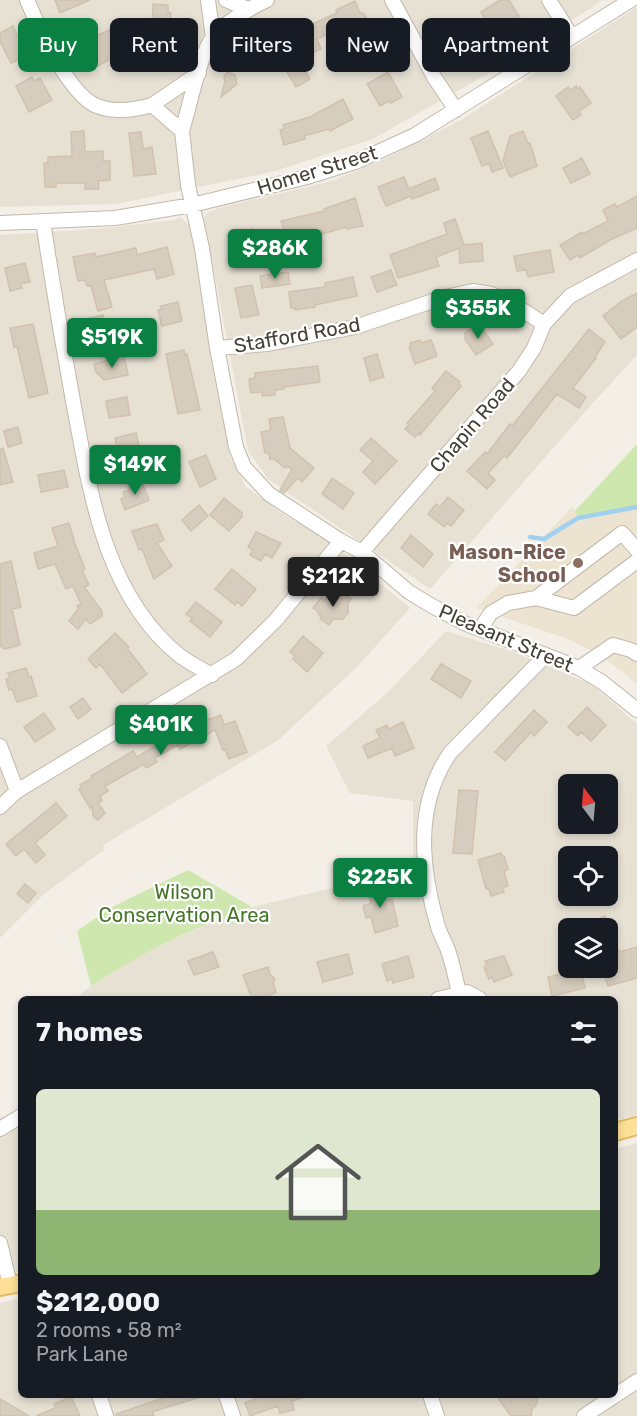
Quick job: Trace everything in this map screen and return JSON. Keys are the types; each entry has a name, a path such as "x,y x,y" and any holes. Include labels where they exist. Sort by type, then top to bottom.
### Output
{"main road":[{"path":"618,1131 637,1126"}],"street":[{"path":"27,0 64,73 81,95 96,105 114,110 152,105 199,73"},
{"path":"208,0 210,18"},
{"path":"226,0 248,9"},
{"path":"237,18 248,9 267,0"},
{"path":"392,0 434,77 456,110"},
{"path":"549,0 572,38"},
{"name":"Homer Street","path":"0,223 115,218 192,205 307,177 358,161 415,135 631,0"},
{"path":"152,105 182,131 210,44"},
{"name":"Pleasant Street","path":"182,131 192,205 202,248 217,348 236,447 244,467 269,494 362,552 409,592 480,629 579,668 637,710"},
{"path":"43,221 89,487 100,530 119,574 136,604 158,635 182,657 212,675"},
{"name":"Chapin Road","path":"362,552 519,371 534,348 544,324 570,296 637,260"},
{"name":"Stafford Road","path":"217,348 268,344 334,332 445,297 472,291 491,294 510,302 544,324"},
{"path":"536,598 622,533 637,550"},
{"path":"0,807 17,791 212,675 236,658 256,641 295,598 341,540"},
{"path":"480,629 491,613 508,603 536,598 574,608 637,561"},
{"path":"579,668 613,645 637,654"},
{"path":"459,993 425,873 423,841 429,798 439,771 450,753 546,655"},
{"path":"0,746 17,791"},
{"path":"448,996 459,993 471,993 476,996"},
{"path":"0,1129 18,1118"},
{"path":"0,1244 10,1285"},
{"path":"618,1392 637,1381"},
{"path":"100,1398 106,1416"},
{"path":"227,1398 233,1416"},
{"path":"431,1398 438,1416"},
{"path":"584,1416 609,1398"}],"shaded area":[{"path":"0,0 603,0 570,21 570,18 422,18 422,72 491,72 373,139 272,172 116,204 0,207"},
{"path":"637,7 637,355 430,589 269,480 248,451 204,219 208,212 222,207 332,181 389,157 461,120 536,72 570,72 570,50"},
{"path":"180,217 191,227 213,368 230,456 246,487 287,517 323,536 410,608 356,668 277,741 103,845 104,850 44,894 0,938 0,235 97,229 174,220"},
{"name":"Mason-Rice School","path":"573,506 578,518 637,507 637,684 603,657 568,639 476,608"},
{"path":"446,631 513,652 591,684 637,724 637,1115 618,1120 618,996 78,996 142,954 223,917 252,907 413,869 413,801 350,793 326,746 388,692"},
{"path":"18,1109 18,1271 0,1274 0,1118"},
{"path":"637,1143 637,1416 0,1416 0,1303 18,1299 18,1398 618,1398 618,1148"}],"green space":[{"path":"637,444 637,507 578,518 575,511"},
{"name":"Wilson Conservation Area","path":"188,870 252,907 169,941 91,986 77,931 114,906"}],"building":[{"path":"55,0 90,0 60,13"},
{"path":"500,0 509,0 520,18 484,18 481,12"},
{"path":"355,1 360,13 363,13 367,18 326,18 326,35 317,39 321,49 314,52 314,23 337,13 336,10"},
{"path":"153,4 168,5 171,18 153,18"},
{"path":"13,26 18,36 18,60 11,63 0,41 0,33"},
{"path":"110,30 110,59 98,66 98,35"},
{"path":"227,72 235,75 237,84 221,97 225,81 224,77"},
{"path":"287,72 306,72 310,79 296,87"},
{"path":"388,72 402,97 380,106 367,84"},
{"path":"32,77 34,81 40,78 52,100 29,112 16,86"},
{"path":"576,86 578,89 580,87 591,103 579,111 581,115 573,120 556,96 568,87 570,90"},
{"path":"343,99 353,119 330,131 329,129 304,136 305,139 284,145 280,130 284,129 283,125 310,117"},
{"path":"84,131 85,152 103,151 103,161 110,161 110,180 98,181 99,189 85,189 85,183 56,183 56,187 45,187 44,163 48,163 48,157 72,156 71,132"},
{"path":"488,131 503,168 492,172 489,163 482,166 471,138"},
{"path":"523,131 530,143 537,166 510,177 503,161 510,136"},
{"path":"141,132 143,149 152,147 156,174 134,176 129,133"},
{"path":"582,158 590,174 571,183 563,168"},
{"path":"404,177 409,189 435,178 439,189 412,199 411,196 386,206 378,187"},
{"path":"637,196 637,228 610,240 580,258 578,255 570,260 560,245 608,221 603,210 615,204 617,207"},
{"path":"355,198 363,226 347,229 346,227 322,234 321,230 286,238 281,221 324,211 324,209"},
{"path":"455,219 464,245 482,243 483,261 460,263 459,248 436,257 439,266 398,278 390,255 447,234 444,223"},
{"path":"252,229 257,245 233,253 228,236"},
{"path":"167,247 174,274 157,279 154,269 104,280 112,307 98,311 91,286 87,286 85,280 78,281 73,257 95,253 96,257 136,248 137,255"},
{"path":"550,250 554,272 528,277 526,270 517,271 514,256"},
{"path":"25,263 30,282 21,284 22,288 10,291 5,268"},
{"path":"391,270 397,285 377,292 371,277"},
{"path":"288,272 290,284 262,288 260,276"},
{"path":"353,277 357,296 315,305 315,307 295,310 291,308 289,292 325,287 325,283"},
{"path":"252,285 259,315 241,318 235,288"},
{"path":"637,293 637,327 621,339 603,316"},
{"path":"178,302 182,321 162,326 158,310 162,309 161,306"},
{"path":"103,315 108,336 90,339 85,319"},
{"path":"33,324 48,393 29,398 17,346 14,347 10,328"},
{"path":"479,324 493,344 476,355 465,339 465,333"},
{"path":"589,329 605,342 573,388 586,397 579,408 557,394 507,458 504,456 488,473 495,480 487,489 467,471 485,452 487,454 510,424 512,426"},
{"path":"420,340 421,343 431,340 437,356 415,364 409,347 410,343"},
{"path":"184,350 185,355 187,354 200,410 178,414 166,354"},
{"path":"377,354 384,377 370,381 364,358"},
{"path":"124,356 128,375 104,380 96,372 94,364"},
{"path":"318,366 320,382 283,387 284,389 275,390 275,395 262,396 262,392 251,393 249,379 255,378 255,373"},
{"path":"446,371 460,382 461,386 420,435 419,433 415,437 405,429 409,425 407,423 435,391 432,388"},
{"path":"127,397 130,415 109,418 106,401"},
{"path":"283,417 290,448 314,468 302,482 298,478 284,493 280,490 292,469 287,466 285,468 274,459 270,459 269,453 265,453 261,432 271,430 269,419"},
{"path":"18,427 22,443 8,447 4,431"},
{"path":"136,433 141,453 119,458 115,438"},
{"path":"371,438 397,461 375,484 363,472 373,461 360,450"},
{"path":"3,448 13,482 0,485 0,449"},
{"path":"176,455 181,467 166,473 161,461"},
{"path":"206,455 216,479 200,487 189,462"},
{"path":"64,470 68,487 41,492 38,475"},
{"path":"332,478 354,493 343,509 322,494"},
{"path":"142,482 149,500 125,510 121,499 125,497 123,492"},
{"path":"448,497 464,510 451,526 447,523 444,527 428,514 436,504 440,507"},
{"path":"224,498 242,513 242,517 229,531 210,515"},
{"path":"199,505 208,516 191,531 182,520"},
{"path":"69,523 85,569 82,570 89,585 84,587 102,611 102,616 90,624 86,619 78,629 69,621 79,608 77,606 81,604 73,586 66,589 55,564 38,569 34,553 58,546 52,528"},
{"path":"157,524 164,540 157,543 172,566 154,579 132,531"},
{"path":"256,532 281,543 272,558 265,554 261,561 250,555 253,550 248,547"},
{"path":"411,535 433,554 423,567 401,548"},
{"path":"11,561 21,607 12,609 20,645 4,649 3,646 0,647 0,564"},
{"path":"232,569 256,589 242,606 238,602 235,605 215,589"},
{"path":"341,591 351,599 348,603 348,613 343,619 333,619 329,625 320,619 322,617 318,614 319,612 313,608 321,598 324,601 327,597 330,600"},
{"path":"196,602 222,622 210,637 190,621 192,618 186,614"},
{"path":"115,633 129,647 127,648 147,674 122,693 100,664 96,668 88,659"},
{"path":"303,636 323,653 307,672 293,659 295,656 290,652"},
{"path":"441,664 471,681 461,698 431,679"},
{"path":"26,668 37,696 17,702 12,689 9,690 6,679 10,678 8,673"},
{"path":"83,698 91,709 78,719 70,707"},
{"path":"587,707 606,725 591,741 581,732 578,736 568,727"},
{"path":"534,710 547,722 534,736 531,732 505,761 495,752"},
{"path":"44,713 55,729 35,742 24,727"},
{"path":"221,715 224,725 235,721 247,752 229,759 215,730 180,749 178,745 155,758 157,762 146,768 144,764 105,786 108,791 100,796 102,801 98,803 105,813 98,820 93,816 92,806 90,808 79,789 82,787 80,785 92,778 91,776 133,751 137,757 164,741 161,734 179,724 184,732 199,723"},
{"path":"403,722 414,748 395,756 392,748 368,758 363,746 380,738 376,730 387,725 389,729"},
{"path":"459,790 478,791 472,854 453,853"},
{"path":"56,803 67,816 35,843 45,855 36,863 24,849 16,856 6,844"},
{"path":"501,853 508,869 504,871 508,886 503,887 504,892 491,896 489,889 486,889 478,860"},
{"path":"381,882 386,900 392,899 398,926 375,933 371,917 366,918 363,906 371,903 366,886"},
{"path":"25,884 36,893 28,903 17,894"},
{"path":"637,947 637,978 608,986 605,978 618,978 618,949 619,952"},
{"path":"213,952 219,967 194,975 188,961"},
{"path":"348,954 353,974 323,982 317,962"},
{"path":"408,956 414,977 393,983 392,979 387,981 382,964"},
{"path":"504,956 512,975 494,982 492,977 489,979 484,967 487,965 485,961"},
{"path":"268,967 275,979 273,983 276,992 268,996 251,996 243,975"},
{"path":"558,975 558,978 582,978 585,988 552,996 548,977"},
{"path":"71,1398 80,1416 36,1416 55,1408 54,1404"},
{"path":"163,1398 197,1398 152,1412 154,1416 116,1416 116,1414"},
{"path":"302,1398 292,1401 294,1410 280,1413 278,1406 250,1416 245,1403 255,1399"},
{"path":"498,1398 538,1398 531,1416 511,1416"},
{"path":"0,1399 29,1416 0,1416"}],"waterway":[{"path":"530,537 544,539 578,518 637,507"}],"place":[{"name":"Mason-Rice School","path":"578,563"}]}
